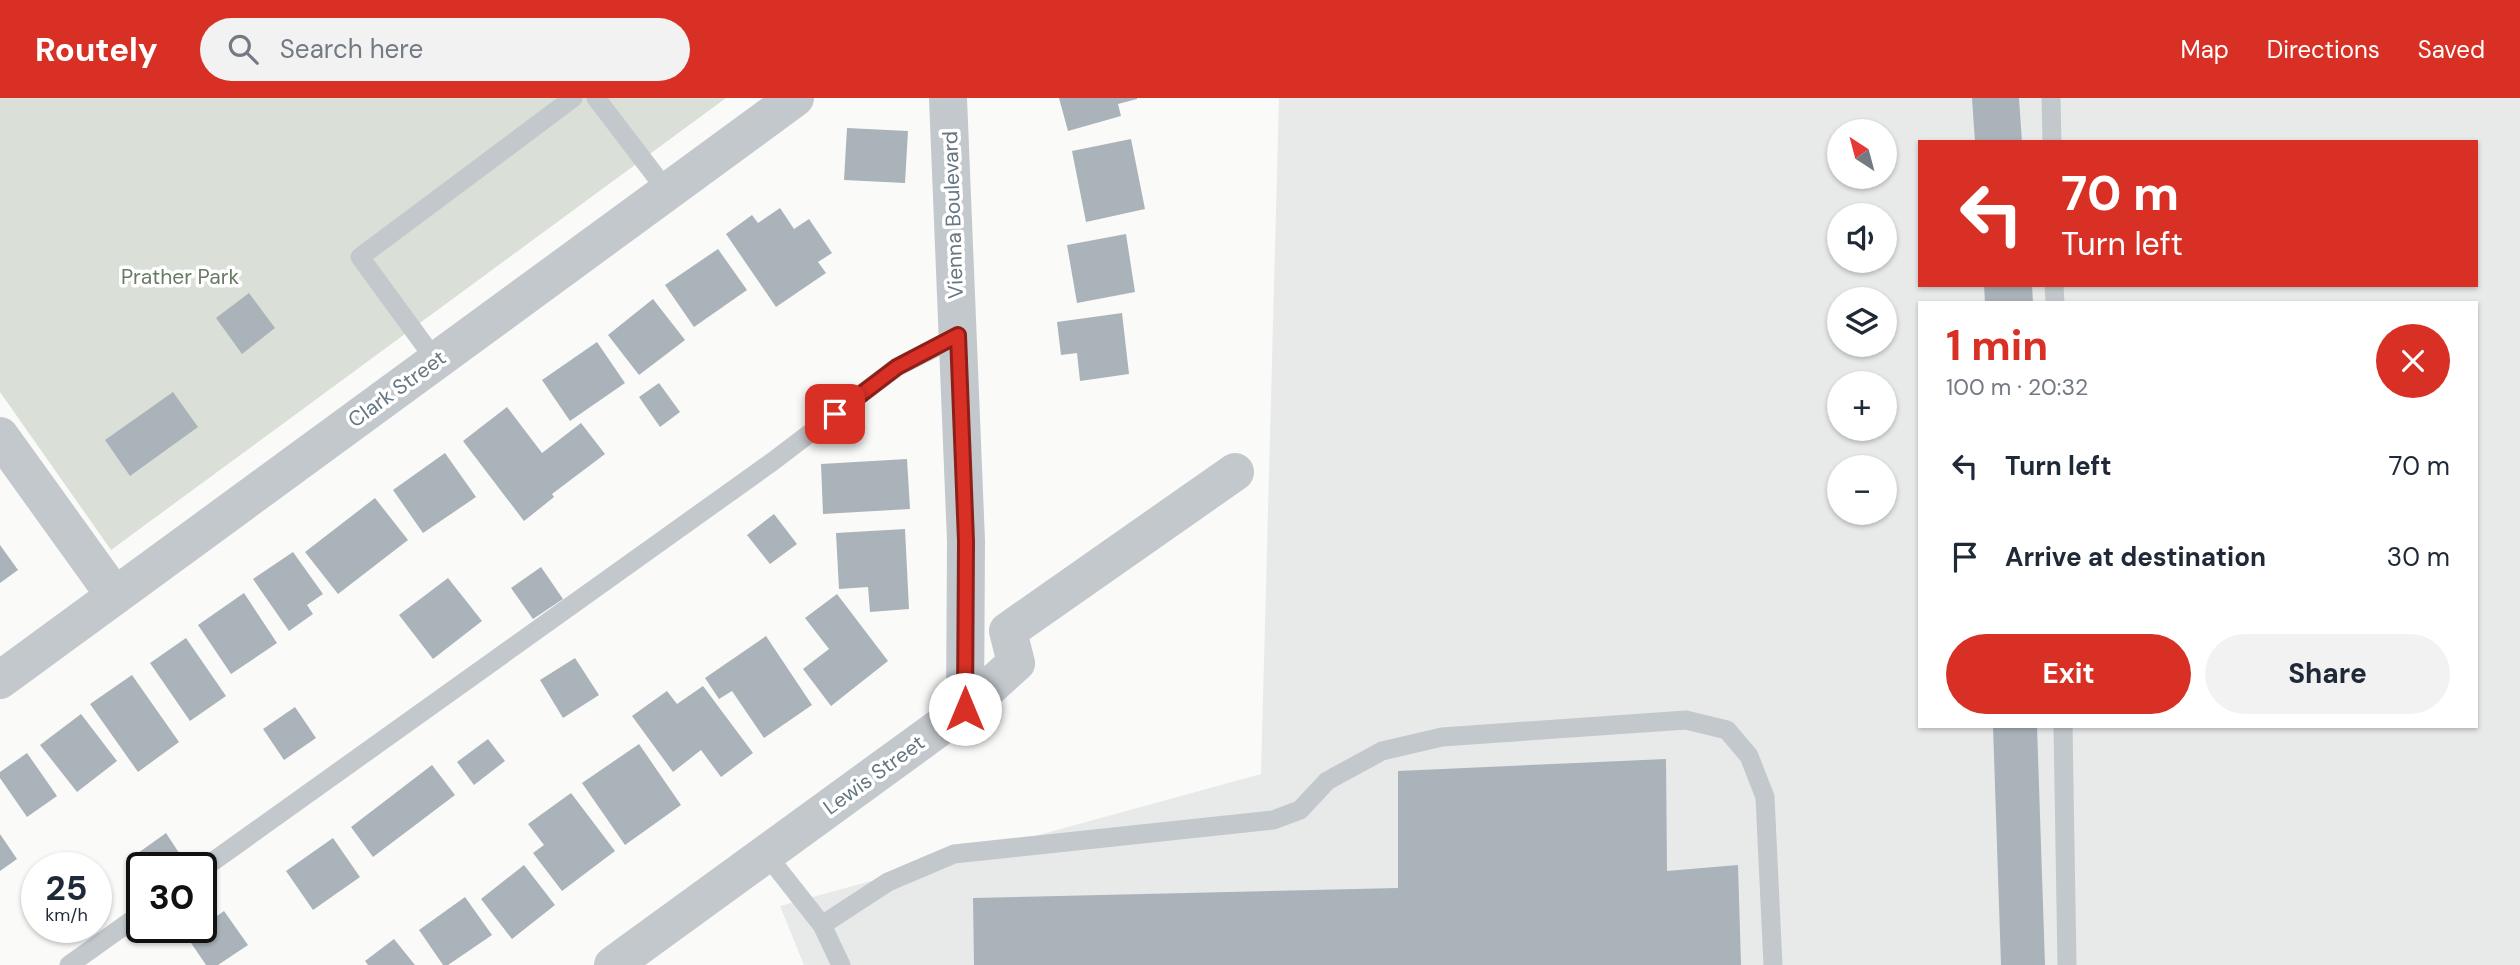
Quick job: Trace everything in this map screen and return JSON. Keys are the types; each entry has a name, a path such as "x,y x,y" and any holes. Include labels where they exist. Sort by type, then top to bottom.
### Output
{"street":[{"name":"Clark Street","path":"0,680 794,98"},
{"name":"Vienna Boulevard","path":"948,98 966,541 965,709"},
{"path":"0,436 115,596"},
{"name":"Lewis Street","path":"613,965 965,709 1016,663 1008,631 1235,472"}],"lane":[{"path":"436,361 360,257 573,98"},
{"path":"596,98 667,191"},
{"path":"2051,98 2052,140"},
{"path":"217,859 760,470 897,367 958,335"},
{"path":"822,925 888,882 954,854 1273,820 1300,810 1327,781 1382,751 1418,742 1441,737 1686,720 1727,730 1749,756 1765,797 1773,965"},
{"path":"2063,728 2067,965"},
{"path":"765,854 822,925 841,965"},
{"path":"69,965 126,924"}],"shaded area":[{"path":"1279,98 2520,98 2520,965 804,965 780,906 1261,774"}],"green space":[{"name":"Prather Park","path":"0,98 726,98 111,550 0,392"}],"building":[{"path":"1059,98 1137,99 1118,104 1121,116 1068,131"},
{"path":"1972,98 2019,98 2022,140 1975,140"},
{"path":"847,128 908,131 905,183 844,180"},
{"path":"1131,139 1145,209 1086,222 1072,151"},
{"path":"780,208 794,229 809,219 832,253 818,262 826,273 776,307 726,234 752,215 758,223"},
{"path":"1126,234 1135,292 1077,303 1067,245"},
{"path":"718,249 747,290 694,327 665,285"},
{"path":"1984,287 2032,287 2033,301 1985,301"},
{"path":"249,293 275,328 242,354 216,318"},
{"path":"653,299 685,340 639,375 608,335"},
{"path":"1122,313 1129,374 1080,381 1077,353 1061,355 1057,322"},
{"path":"597,342 625,383 570,421 542,380"},
{"path":"659,383 680,412 660,427 639,397"},
{"path":"173,392 198,427 130,476 105,440"},
{"path":"507,407 542,453 581,423 605,454 552,494 554,497 524,521 463,441"},
{"path":"445,453 476,497 423,533 393,490"},
{"path":"907,459 910,509 823,514 821,464"},
{"path":"375,498 408,540 338,594 305,552"},
{"path":"774,514 797,544 770,564 747,535"},
{"path":"905,529 909,609 870,612 868,587 839,589 836,533"},
{"path":"0,545 18,570 0,583"},
{"path":"293,552 323,594 307,605 313,614 289,631 253,579"},
{"path":"541,567 563,599 533,619 511,588"},
{"path":"448,578 482,621 433,659 399,615"},
{"path":"244,593 277,643 231,674 198,625"},
{"path":"837,594 888,661 831,706 803,669 829,649 805,618"},
{"path":"766,636 812,705 764,738 732,691 719,699 705,678"},
{"path":"186,638 226,696 190,721 150,663"},
{"path":"575,658 599,695 563,718 540,680"},
{"path":"132,675 179,742 138,772 90,704"},
{"path":"703,686 753,753 721,777 701,750 673,772 632,716 667,691 677,704"},
{"path":"295,707 316,738 284,760 263,729"},
{"path":"81,714 117,761 77,792 40,745"},
{"path":"1993,728 2037,728 2045,965 2001,965"},
{"path":"488,739 505,761 474,785 457,762"},
{"path":"639,744 681,805 625,845 582,783"},
{"path":"27,753 57,796 27,817 0,778 0,772"},
{"path":"1666,759 1667,871 1738,865 1741,965 974,965 973,898 1398,888 1398,771"},
{"path":"432,765 455,795 373,857 351,827"},
{"path":"571,793 615,851 562,891 533,853 544,845 528,824"},
{"path":"166,833 178,852 139,852"},
{"path":"0,834 17,859 0,871"},
{"path":"333,838 360,877 313,910 286,871"},
{"path":"524,865 555,905 512,939 481,899"},
{"path":"465,897 492,935 448,965 443,965 419,930"},
{"path":"224,911 248,945 218,965 206,965 191,943 217,943 217,916"},
{"path":"394,939 415,965 368,965 365,961"}],"route":[{"path":"835,414 897,367 958,335 966,541 965,709"}]}
